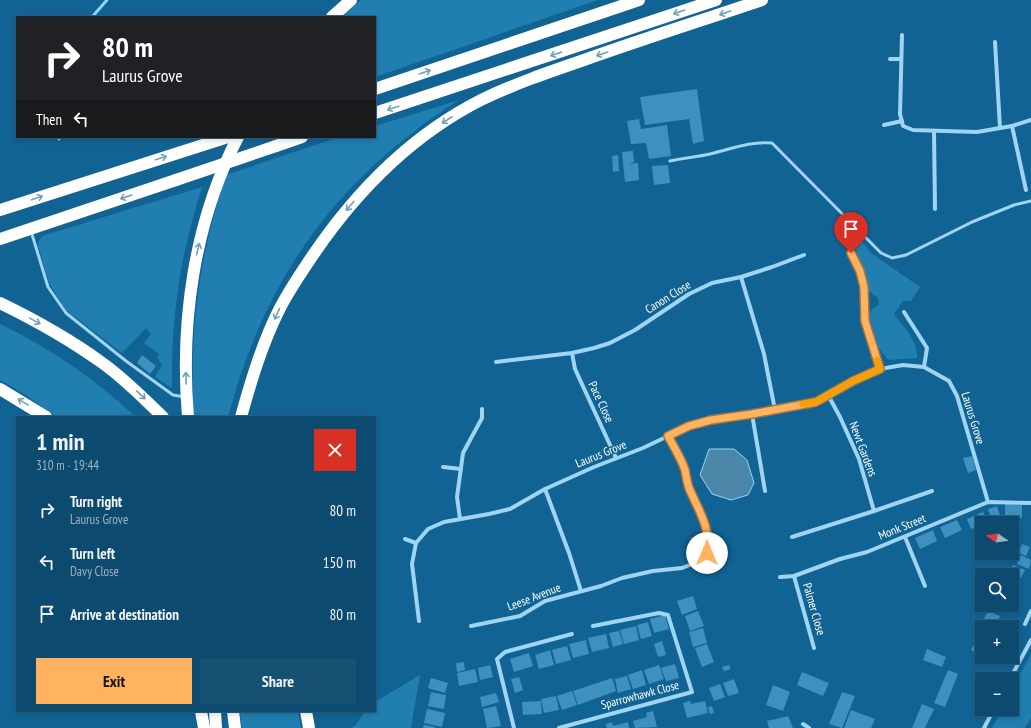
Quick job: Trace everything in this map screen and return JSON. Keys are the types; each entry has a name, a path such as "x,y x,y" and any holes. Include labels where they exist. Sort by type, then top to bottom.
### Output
{"highway":[{"path":"333,16 351,0"},
{"path":"376,89 639,0"},
{"path":"376,113 716,0"},
{"path":"241,416 266,340 278,311 289,292 334,226 360,195 393,161 452,116 499,91 614,49 762,0"},
{"path":"0,210 225,138"},
{"path":"188,416 187,334 191,287 204,227 218,183 238,138"},
{"path":"0,240 299,138"},
{"path":"0,303 52,330 102,362 130,385 163,416"},
{"path":"0,389 44,416"},
{"path":"201,712 204,728"},
{"path":"214,712 216,728"},
{"path":"233,712 234,728"},
{"path":"306,712 309,728"}],"street":[{"path":"902,35 900,114 903,126 912,130 977,132 1012,126 1031,120"},
{"path":"995,42 1000,128"},
{"path":"890,59 901,59"},
{"path":"884,125 902,120"},
{"path":"1012,126 1026,190"},
{"path":"934,131 935,209"},
{"path":"851,253 860,271 864,287 865,321 880,369"},
{"name":"Canon Close","path":"572,353 610,343 635,330 689,294 712,283 741,277 772,267 804,254"},
{"path":"741,277 764,354 775,410"},
{"path":"904,312 927,348 924,367"},
{"path":"496,362 572,353"},
{"name":"Pace Close","path":"572,353 575,369 616,458"},
{"name":"Laurus Grove","path":"416,543 428,529 444,522 510,509 545,489 642,448 689,426 711,420 816,402 853,381 880,369 903,366 924,367 949,381 957,396 988,502"},
{"name":"Newt Gardens","path":"828,396 840,417 859,459 874,511"},
{"path":"460,519 457,497 463,453 482,418 482,410"},
{"path":"752,414 765,491"},
{"name":"Leese Avenue","path":"471,626 520,616 545,601 601,586 622,578 682,568 700,561 707,553 710,542 701,511 689,487 680,458 668,436"},
{"path":"443,467 461,469"},
{"name":"Leese Avenue","path":"545,489 569,553 581,591"},
{"path":"792,537 932,491"},
{"name":"Monk Street","path":"780,577 794,576 840,559 866,552 988,502 1031,503"},
{"path":"905,537 924,586"},
{"path":"405,539 416,543 412,564 419,621"},
{"name":"Palmer Close","path":"794,576 814,648"},
{"path":"1025,624 1031,611"},
{"name":"Sparrowhawk Close","path":"559,728 692,692 668,615 659,613 593,626"},
{"path":"514,728 497,659 505,652 572,634"},
{"path":"1014,672 1031,640"},
{"path":"984,728 990,716"},
{"path":"803,724 809,728"}],"lane":[{"path":"670,161 709,154 746,144 763,142 772,143 881,253 892,258 906,255 972,222 1014,205 1031,201"},
{"path":"30,229 48,287 66,313 126,361 172,395 187,398"}],"shaded area":[{"path":"361,0 598,0 376,77 376,16 342,16"},
{"path":"459,100 416,130 377,163 342,198 312,235 285,276 263,319 244,366 228,416 194,416 193,354 198,294 209,235 226,175 336,138 376,138 376,126"},
{"path":"202,187 188,238 178,287 173,336 172,388 155,377 162,365 157,358 159,354 144,343 151,334 146,328 122,353 66,310 49,283 38,246 42,236"},
{"path":"855,232 871,253 920,287 911,301 903,301 894,314 913,340 917,352 917,358 888,360 878,347 869,317 871,310 879,304 878,298 869,291 856,250 842,236"},
{"path":"0,324 37,343 71,365 88,377 135,416 55,416 26,395 0,380"},
{"path":"709,449 734,449 747,460 754,483 748,495 731,500 712,494 700,475"},
{"path":"1031,654 1031,718 1025,728 992,728 998,716 1019,716 1019,677"},
{"path":"420,675 411,728 350,728 355,726 364,712 376,712 376,701"},
{"path":"240,712 298,712 301,728 242,728"}],"building":[{"path":"697,89 704,141 693,144 689,119 645,125 640,97"},
{"path":"639,119 641,129 667,125 671,156 649,159 646,143 631,144 627,121"},
{"path":"633,151 634,162 629,164 638,163 639,180 625,182 622,152"},
{"path":"618,155 619,171 613,172 612,156"},
{"path":"668,165 670,183 654,185 652,166"},
{"path":"142,355 156,366 150,374 137,363"},
{"path":"972,456 976,470 968,473 963,458"},
{"path":"1005,504 1022,505 1022,518 1019,518 1019,516 1005,516"},
{"path":"997,506 1000,516 990,516 988,509"},
{"path":"983,512 985,516 975,516 975,528 971,529 967,519"},
{"path":"957,520 962,530 945,538 940,527"},
{"path":"933,530 937,541 920,549 915,538"},
{"path":"1022,544 1030,547 1026,556 1019,553"},
{"path":"1021,555 1031,560 1029,569 1017,564"},
{"path":"1013,565 1025,570 1021,578 1019,577 1019,568 1012,568"},
{"path":"693,596 697,609 682,615 677,601"},
{"path":"698,611 704,626 690,631 685,616"},
{"path":"988,612 1000,616 998,620 984,619"},
{"path":"665,615 669,629 654,633 650,619"},
{"path":"648,622 652,636 641,639 637,625"},
{"path":"636,626 639,640 624,644 620,630"},
{"path":"703,628 707,643 693,647 689,632"},
{"path":"619,631 623,644 613,647 609,633"},
{"path":"606,634 609,648 592,652 588,638"},
{"path":"586,640 589,654 573,658 569,644"},
{"path":"662,641 666,655 658,657 654,644"},
{"path":"975,643 975,652 971,650"},
{"path":"707,644 714,662 702,667 695,648"},
{"path":"567,646 571,660 556,664 552,650"},
{"path":"927,649 946,657 942,667 923,660"},
{"path":"550,650 554,665 539,669 535,655"},
{"path":"529,653 533,666 514,672 510,659"},
{"path":"464,662 465,670 457,672 456,663"},
{"path":"675,664 679,678 666,681 661,668"},
{"path":"490,665 493,677 480,680 478,668"},
{"path":"659,665 664,679 649,684 644,670"},
{"path":"729,665 731,669 724,671 722,667"},
{"path":"475,669 478,682 459,686 457,673"},
{"path":"642,670 646,685 633,689 628,675"},
{"path":"948,670 958,674 945,707 934,703"},
{"path":"802,672 829,683 823,696 797,685"},
{"path":"627,676 631,689 618,693 615,679"},
{"path":"519,677 523,690 515,693 511,679"},
{"path":"431,678 448,683 445,693 428,688"},
{"path":"612,678 616,691 578,705 573,691"},
{"path":"734,679 739,693 728,696 723,683"},
{"path":"720,684 725,697 714,701 709,688"},
{"path":"773,685 790,692 783,711 766,705"},
{"path":"572,691 577,705 562,710 557,696"},
{"path":"431,692 446,695 444,709 428,706"},
{"path":"842,692 855,696 842,728 829,724"},
{"path":"496,693 499,702 482,707 480,697"},
{"path":"556,696 559,710 544,713 541,699"},
{"path":"541,701 542,714 523,715 522,702"},
{"path":"690,701 691,704 705,701 708,713 687,718 683,703"},
{"path":"922,704 934,709 925,728 912,728"},
{"path":"496,706 501,726 487,728 483,709"},
{"path":"712,706 714,713 710,714 708,707"},
{"path":"427,709 445,713 442,727 424,723"},
{"path":"851,710 875,719 871,728 844,728"},
{"path":"653,711 657,727 635,728 633,721 647,717 646,713"},
{"path":"788,716 793,728 769,728 767,721"},
{"path":"612,722 613,726 628,722 629,728 607,728 606,724"},
{"path":"424,725 435,727 435,728 423,728"}],"waterway":[{"path":"93,16 107,0"}],"slow traffic":[{"path":"803,404 816,402 853,381 880,369 877,360"}],"route":[{"path":"707,553 710,542 701,511 689,487 677,452 668,436 689,426 711,420 816,402 853,381 880,369 865,321 864,287 860,271 851,253"}]}
